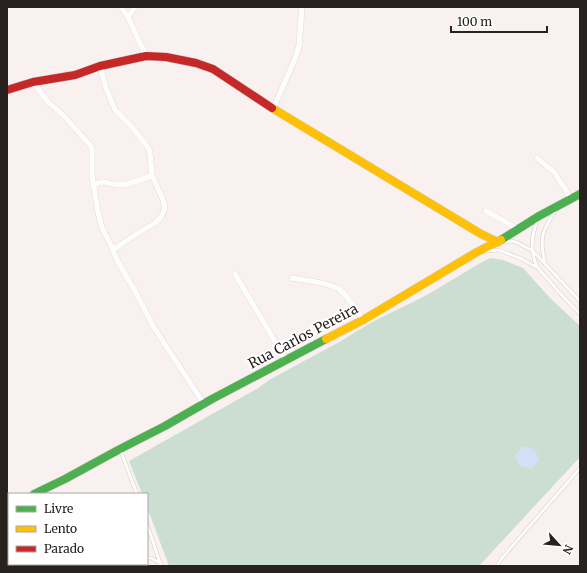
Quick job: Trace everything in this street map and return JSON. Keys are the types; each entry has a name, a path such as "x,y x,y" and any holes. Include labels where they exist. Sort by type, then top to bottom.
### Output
{"main road":[{"path":"7,90 33,82 75,75 100,66 146,56 196,63 213,69 273,109 481,234 498,242"},
{"name":"Rua Carlos Pereira","path":"36,493 363,320 477,252 498,242 539,216 580,194"}],"street":[{"path":"121,7 128,17 146,56"},
{"path":"128,17 134,7"},
{"path":"273,109 295,59 299,46 302,7"},
{"path":"100,66 106,88 115,110 132,127 149,149 152,175 165,208 155,223 113,250"},
{"path":"33,82 48,102 63,115 90,144 92,149 92,176 102,228 117,260 153,326 204,404"},
{"path":"537,158 555,173 570,199"},
{"path":"94,184 106,182 120,185 148,178 152,175"},
{"path":"486,211 518,229"},
{"path":"235,274 286,360"},
{"path":"292,278 339,289 363,320"}],"lane":[{"path":"545,264 542,250 543,235 545,228 558,206"},
{"path":"538,268 531,240 533,229 539,216"},
{"path":"498,242 512,241 533,251 580,301"},
{"path":"477,252 499,250 522,259 538,268 580,314"},
{"path":"120,449 137,493"},
{"path":"496,566 580,468"},
{"path":"148,527 161,565"},
{"path":"148,558 151,558 161,565"}],"green space":[{"path":"490,258 503,260 523,268 550,298 580,326 580,457 479,566 169,566 148,510 148,493 142,493 129,461 258,388 269,380 341,341 372,322 425,296"}],"water":[{"path":"523,446 535,449 539,460 531,469 519,466 515,455"}],"traffic: fast":[{"path":"501,240 539,216 580,194"},
{"path":"36,493 165,426 212,399 326,339"}],"traffic: slow":[{"path":"272,108 481,234 498,242"},
{"path":"326,339 363,320 477,252 501,240"}],"traffic: jam":[{"path":"7,90 33,82 75,75 100,66 146,56 166,57 196,63 213,69 272,108"}]}
